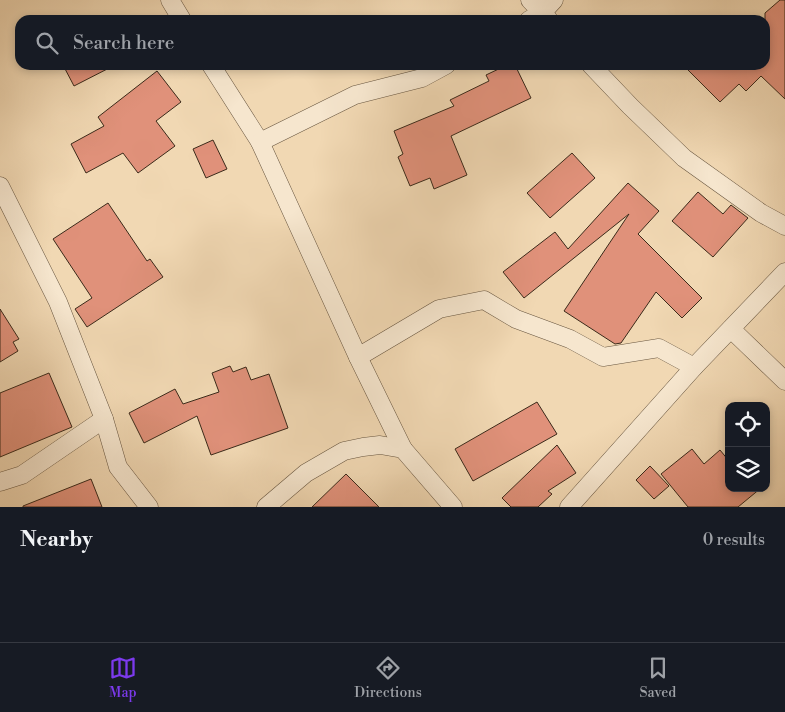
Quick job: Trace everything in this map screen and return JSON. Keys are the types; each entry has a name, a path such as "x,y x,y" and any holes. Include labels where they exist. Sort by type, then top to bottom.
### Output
{"street":[{"path":"170,0 179,15"},
{"path":"530,0 538,15"},
{"path":"542,15 554,0"},
{"path":"214,70 260,142 358,357 403,449 453,507"},
{"path":"260,142 355,95 422,78 437,70"},
{"path":"596,70 684,158 761,213 785,226"},
{"path":"0,186 58,302 104,419 118,467 149,507"},
{"path":"569,507 694,367 785,272"},
{"path":"358,357 439,309 484,300 516,319 570,339 603,357 659,348 694,367"},
{"path":"731,329 785,382"},
{"path":"0,482 22,475 104,419"},
{"path":"266,507 306,473 344,451 363,446 380,445 403,449"}],"building":[{"path":"780,0 785,0 785,99 761,76 746,91 739,84 720,102 688,70 770,70 770,15 765,15"},
{"path":"66,70 105,70 74,86"},
{"path":"496,70 517,70 531,98 451,136 467,175 434,189 430,178 410,186 398,157 403,154 394,131 454,106 450,100 489,81 486,75"},
{"path":"157,71 181,102 156,121 175,146 138,173 123,153 86,173 71,144 104,126 98,117"},
{"path":"213,140 227,169 206,178 193,149"},
{"path":"572,153 595,178 550,218 527,193"},
{"path":"628,183 659,211 638,234 702,298 682,318 656,292 621,343 615,344 564,311 629,214 524,298 503,272 555,232 568,249"},
{"path":"698,192 723,214 731,205 748,218 713,257 672,221"},
{"path":"108,203 147,261 150,259 163,277 87,327 75,309 92,298 53,239"},
{"path":"0,309 19,339 13,342 18,351 0,362"},
{"path":"230,366 233,372 246,367 251,380 269,374 288,428 211,455 197,416 144,443 129,413 175,389 183,404 219,392 212,373"},
{"path":"49,373 72,427 0,457 0,393"},
{"path":"537,402 557,434 473,481 455,449"},
{"path":"557,445 576,473 548,491 552,494 538,507 511,507 502,498"},
{"path":"692,449 704,464 720,450 725,456 725,492 756,492 738,507 688,507 661,474"},
{"path":"650,466 669,486 654,499 636,480"},
{"path":"346,474 379,507 312,507"},
{"path":"91,479 102,507 23,507 23,506"}]}
